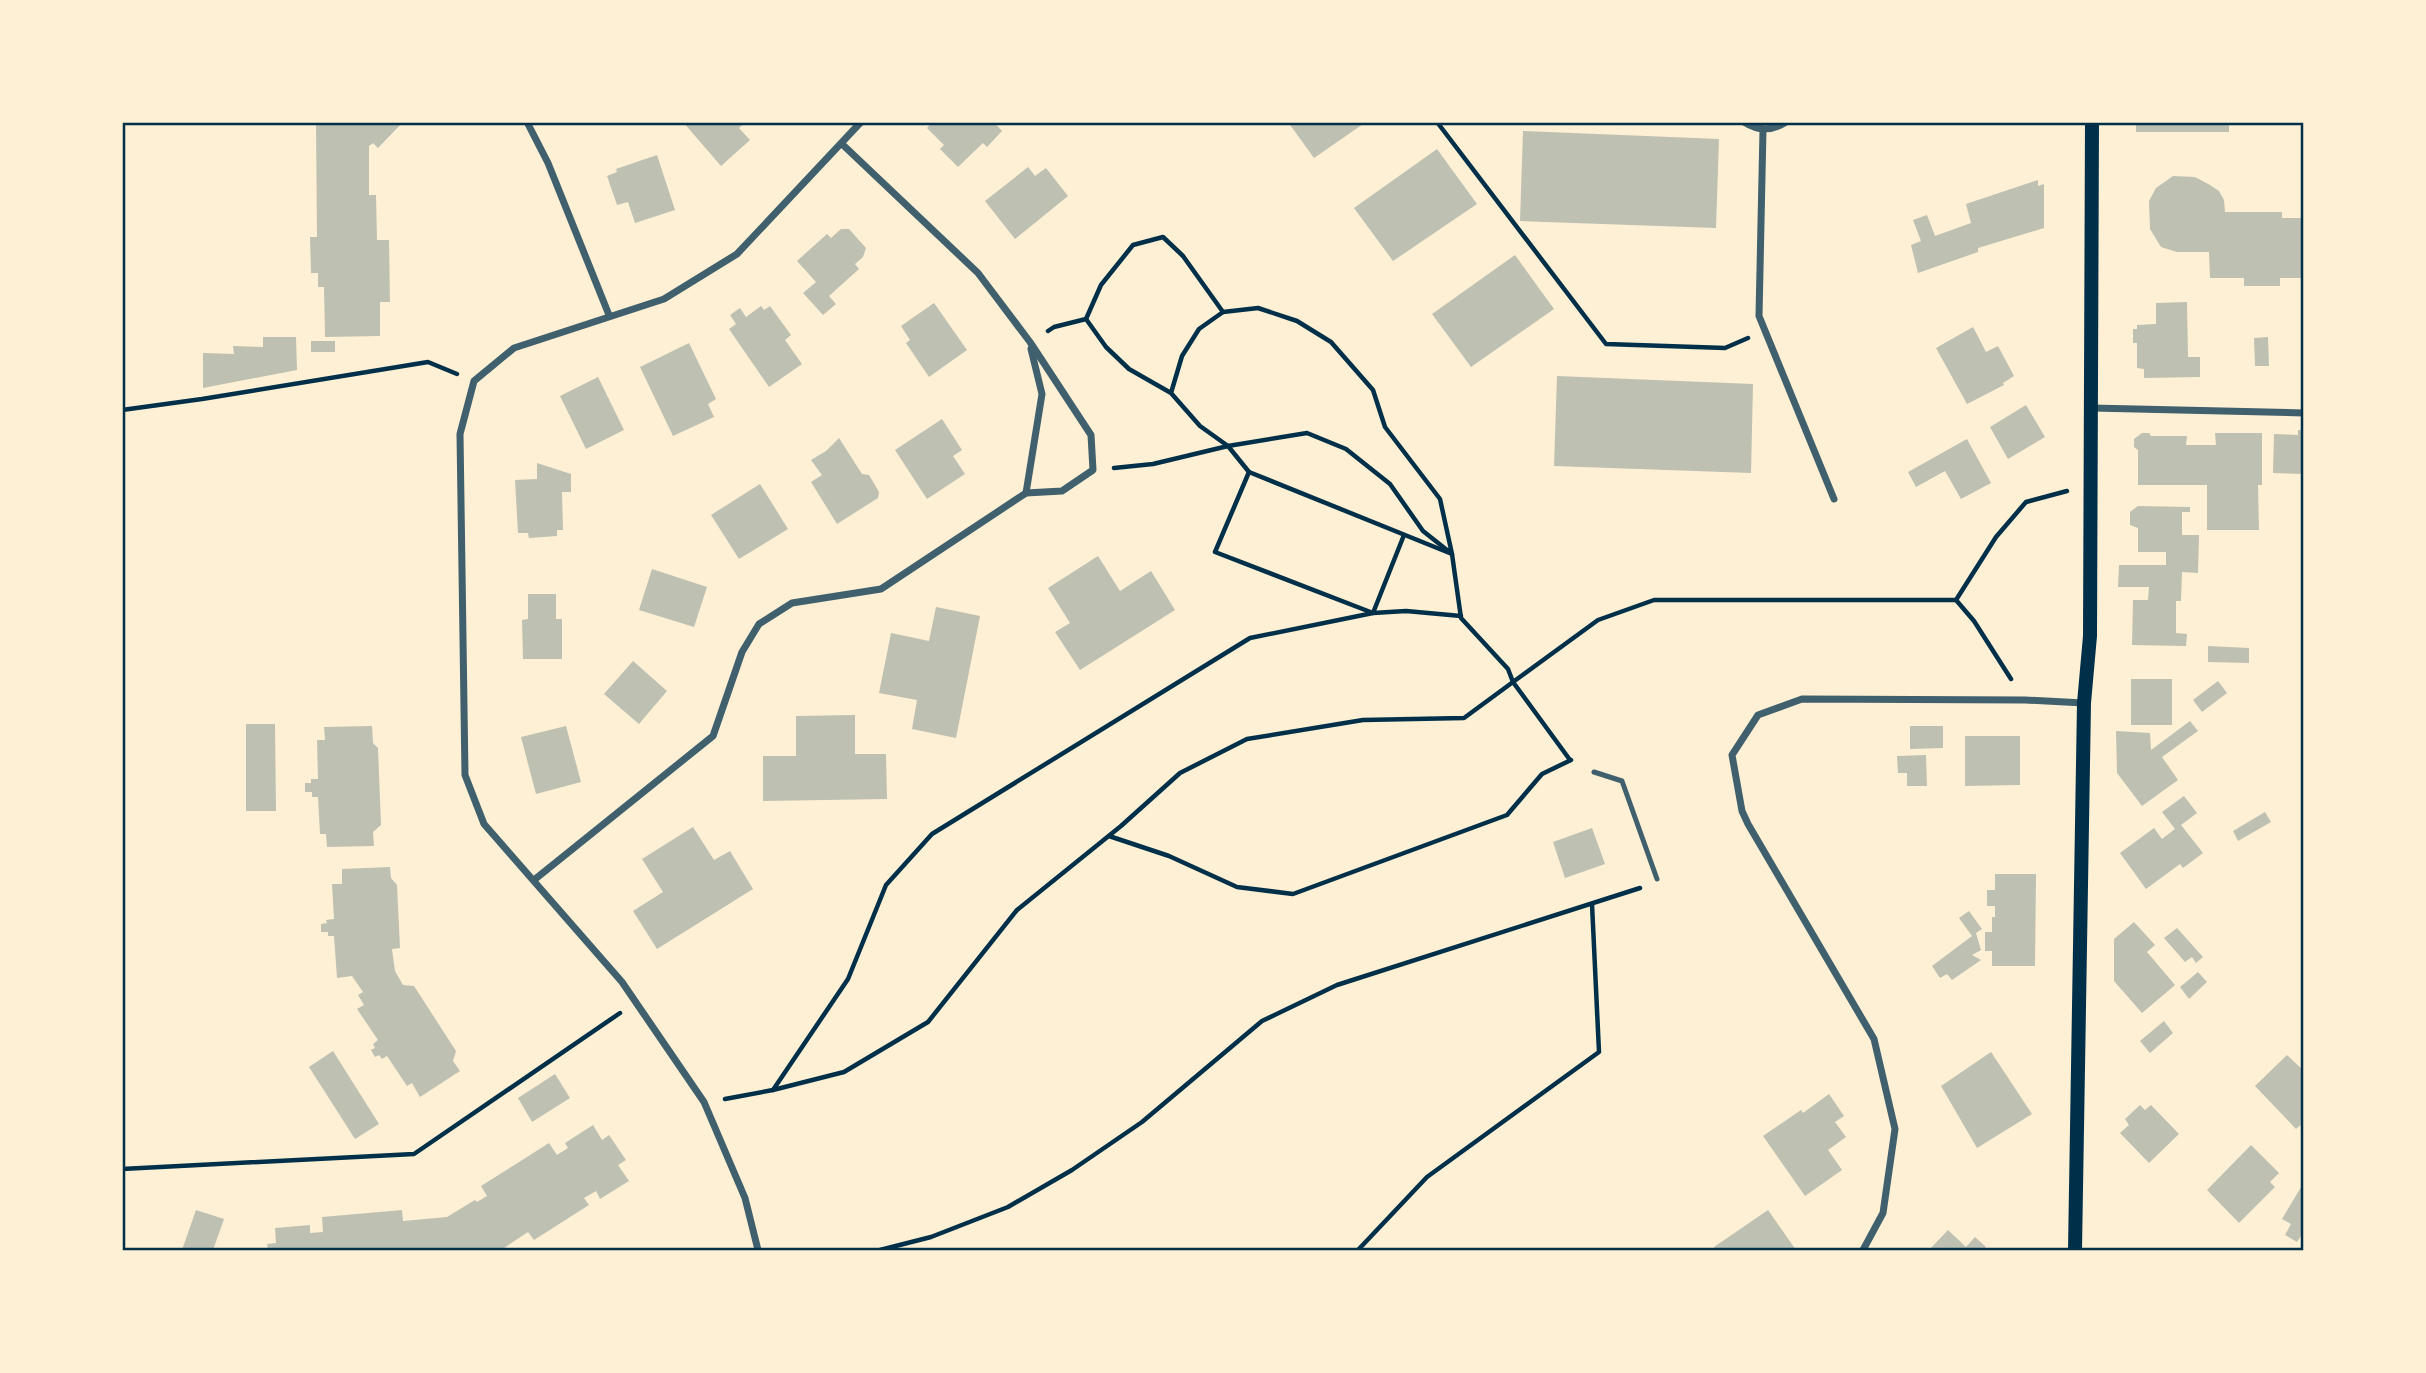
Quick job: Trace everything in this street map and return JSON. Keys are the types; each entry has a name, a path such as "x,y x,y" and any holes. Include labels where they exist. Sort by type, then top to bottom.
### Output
{"main road":[{"path":"2075,1251 2084,704 2090,636 2092,123"}],"street":[{"path":"527,122 548,163 609,315"},
{"path":"758,1251 746,1198 704,1102 622,982 484,824 465,775 460,434 474,382 514,348 664,299 737,254 861,122"},
{"path":"1744,122 1752,128 1763,130 1786,122"},
{"path":"2080,122 2092,123"},
{"path":"1763,130 1759,316 1834,499"},
{"path":"534,880 713,736 742,652 759,624 792,603 881,589 1026,493 1062,491 1093,470 1091,435 1030,342 978,273 842,144"},
{"path":"1026,493 1042,394 1030,342"},
{"path":"2092,408 2304,413"},
{"path":"1863,1251 1883,1213 1895,1129 1874,1039 1748,824 1742,811 1732,755 1758,715 1802,699 2084,704"}],"lane":[{"path":"1594,772 1622,781 1657,878"}],"path":[{"path":"1437,122 1606,344 1725,348 1765,331"},
{"path":"1086,320 1101,285 1133,245 1163,237 1183,256 1223,312"},
{"path":"1171,393 1182,356 1199,329 1223,312 1258,308 1297,321 1331,342 1373,390 1385,427 1440,499 1461,616 1508,669 1514,682 1570,760 1594,772"},
{"path":"1030,342 1054,327 1086,320"},
{"path":"1086,320 1106,347 1129,369 1171,393 1200,426 1228,446 1249,472 1452,554"},
{"path":"122,410 428,362 474,382"},
{"path":"1093,470 1153,464 1228,446 1307,433 1346,449 1390,484 1423,531 1452,554"},
{"path":"1249,472 1215,552 1373,613"},
{"path":"1956,600 1996,537 2026,502 2092,485"},
{"path":"1373,613 1404,535"},
{"path":"704,1102 773,1090 844,1072 928,1022 1017,910 1180,773 1247,739 1363,720 1464,718 1598,620 1654,600 1956,600 1975,621 2025,701"},
{"path":"773,1090 848,979 886,885 932,834 1250,638 1373,613 1406,611 1461,616"},
{"path":"1108,836 1169,856 1237,887 1293,894 1507,815 1542,774 1570,760"},
{"path":"880,1251 931,1237 1008,1207 1072,1170 1142,1122 1262,1021 1337,985 1642,888"},
{"path":"1358,1251 1427,1177 1599,1052 1592,904"},
{"path":"122,1169 414,1154 635,1003"}],"building":[{"path":"316,122 403,122 378,148 373,143 369,146 369,195 376,195 377,240 389,240 390,302 380,302 380,336 325,337 324,287 318,287 318,273 311,273 310,237 317,237"},
{"path":"683,122 746,122 739,128 750,140 721,166"},
{"path":"932,122 994,122 1002,131 987,147 983,143 958,167 940,149 944,145 927,128"},
{"path":"1288,122 1366,122 1314,158"},
{"path":"2136,122 2229,122 2229,132 2136,132"},
{"path":"1523,131 1719,139 1716,228 1520,221"},
{"path":"1437,149 1477,204 1393,261 1354,208"},
{"path":"657,155 675,210 635,223 628,202 617,205 607,176 617,172 616,169"},
{"path":"1028,167 1035,176 1046,168 1068,196 1015,239 985,201"},
{"path":"2173,176 2195,177 2219,191 2224,200 2225,212 2282,212 2282,218 2304,218 2304,278 2280,278 2280,286 2244,286 2244,278 2210,278 2209,252 2177,252 2161,247 2150,229 2149,201 2156,188"},
{"path":"2038,180 2038,186 2044,184 2044,228 1978,248 1978,252 1918,273 1911,245 1921,241 1913,220 1927,215 1935,236 1971,223 1966,204"},
{"path":"841,229 849,229 866,248 863,257 855,264 859,269 829,296 836,304 823,315 803,293 816,282 797,261 827,234 831,238"},
{"path":"1515,255 1554,309 1471,367 1432,314"},
{"path":"2187,302 2188,357 2200,357 2200,377 2144,378 2144,369 2137,368 2137,343 2133,343 2133,329 2137,329 2137,325 2156,324 2156,303"},
{"path":"934,303 967,350 929,377 906,343 910,340 901,326"},
{"path":"761,306 764,310 770,306 791,335 785,340 802,364 769,387 729,329 736,324 730,315 740,308 746,317"},
{"path":"1973,327 1986,352 1998,346 2014,376 2003,383 2004,385 1967,404 1936,348"},
{"path":"263,337 296,337 297,370 203,388 203,353 234,354 233,346 263,347"},
{"path":"2268,337 2269,366 2255,366 2254,338"},
{"path":"311,341 335,341 335,352 311,352"},
{"path":"689,343 716,399 708,404 714,417 673,436 640,367"},
{"path":"1557,376 1753,384 1751,473 1554,466"},
{"path":"598,377 624,430 586,449 560,396"},
{"path":"2026,405 2045,437 2008,459 1990,427"},
{"path":"942,419 962,450 953,456 965,474 927,499 895,450"},
{"path":"2298,430 2304,430 2304,474 2273,473 2274,434 2298,435"},
{"path":"2142,433 2149,433 2151,436 2187,436 2186,445 2216,445 2215,433 2262,433 2262,485 2258,485 2259,530 2207,530 2207,485 2138,485 2138,450 2134,447 2134,439"},
{"path":"839,438 862,474 869,475 879,492 878,498 837,524 811,482 822,475 811,460 826,451"},
{"path":"1967,439 1991,483 1961,499 1945,471 1916,487 1908,472"},
{"path":"537,463 571,474 571,492 562,492 563,530 557,530 557,536 529,538 528,533 518,533 515,480 537,479"},
{"path":"760,484 788,529 739,559 711,515"},
{"path":"2138,506 2190,507 2190,512 2182,512 2182,535 2199,535 2198,573 2182,572 2181,601 2176,601 2176,633 2187,634 2186,646 2132,645 2133,600 2148,600 2149,587 2118,587 2119,565 2166,565 2166,552 2138,552 2138,528 2130,525 2130,512"},
{"path":"1098,556 1120,591 1151,571 1175,610 1080,670 1055,632 1070,623 1048,588"},
{"path":"652,569 707,587 694,627 639,610"},
{"path":"528,594 556,594 556,619 562,619 562,659 523,659 522,620 528,619"},
{"path":"936,607 980,616 956,738 912,729 917,700 879,693 891,633 929,641"},
{"path":"2208,646 2249,648 2249,663 2208,662"},
{"path":"633,661 667,691 639,724 604,694"},
{"path":"2131,679 2172,679 2172,725 2131,725"},
{"path":"2218,681 2227,693 2202,712 2193,700"},
{"path":"855,715 855,754 886,754 887,799 763,801 763,756 796,756 796,716"},
{"path":"2190,721 2198,731 2162,757 2178,780 2142,806 2117,773 2116,731 2150,733 2151,750"},
{"path":"246,724 275,724 276,811 246,811"},
{"path":"372,726 373,743 378,748 381,825 373,832 374,846 327,847 326,834 320,834 318,797 312,797 312,792 305,792 305,783 318,779 317,740 325,740 324,727"},
{"path":"566,726 581,782 536,794 521,737"},
{"path":"1910,726 1943,726 1943,748 1910,749"},
{"path":"1965,736 2020,736 2020,785 1965,786"},
{"path":"1926,755 1927,786 1907,786 1907,773 1898,773 1897,756"},
{"path":"2184,796 2197,813 2181,825 2203,853 2183,868 2180,864 2146,889 2120,853 2154,828 2162,839 2175,829 2162,812"},
{"path":"2265,812 2271,822 2238,841 2233,831"},
{"path":"693,827 714,860 730,851 753,889 657,949 633,911 663,892 642,859"},
{"path":"1592,828 1605,864 1565,878 1553,842"},
{"path":"390,867 391,878 397,885 400,948 392,949 395,971 403,985 414,986 456,1051 453,1061 460,1071 420,1097 412,1083 407,1086 387,1056 382,1059 379,1055 375,1057 371,1050 375,1048 373,1044 378,1040 357,1009 364,1005 358,995 363,992 352,976 337,978 334,936 321,932 321,924 334,919 332,884 342,884 342,869"},
{"path":"1995,874 2036,874 2035,966 1992,966 1992,951 1985,951 1985,932 1992,932 1992,917 1995,917 1995,906 1987,906 1987,890 1995,890"},
{"path":"1969,911 1982,929 1976,933 1981,950 1972,955 1981,960 1952,980 1947,974 1940,978 1932,966 1972,936 1959,918"},
{"path":"2134,922 2155,945 2147,952 2175,985 2142,1013 2114,981 2114,939"},
{"path":"2177,928 2203,957 2196,963 2192,957 2185,962 2164,938"},
{"path":"2198,972 2207,982 2189,999 2180,987"},
{"path":"2164,1021 2173,1033 2150,1053 2140,1041"},
{"path":"333,1051 379,1124 355,1139 309,1067"},
{"path":"1991,1052 2032,1114 1977,1148 1941,1086"},
{"path":"2287,1055 2304,1071 2304,1122 2296,1129 2255,1086"},
{"path":"555,1074 570,1098 532,1122 518,1098"},
{"path":"1829,1094 1844,1116 1835,1122 1846,1137 1828,1150 1842,1170 1805,1196 1763,1136"},
{"path":"2140,1105 2145,1110 2151,1105 2179,1134 2149,1163 2120,1133 2129,1125 2125,1119"},
{"path":"593,1125 602,1140 609,1135 626,1160 618,1165 629,1181 600,1199 596,1191 584,1198 589,1205 534,1240 528,1232 504,1248 506,1250 268,1250 267,1244 276,1243 275,1228 310,1225 310,1233 323,1232 322,1217 402,1210 403,1221 447,1217 487,1196 481,1186 549,1143 557,1155 568,1148 565,1143"},
{"path":"2251,1145 2279,1173 2270,1182 2275,1187 2239,1223 2207,1190"},
{"path":"2304,1182 2304,1231 2297,1242 2285,1235 2291,1224 2282,1219"},
{"path":"196,1210 224,1219 213,1250 182,1250"},
{"path":"1768,1210 1796,1250 1716,1250 1714,1247"},
{"path":"1948,1230 1966,1247 1975,1237 1986,1247 1983,1250 1929,1250"}]}
